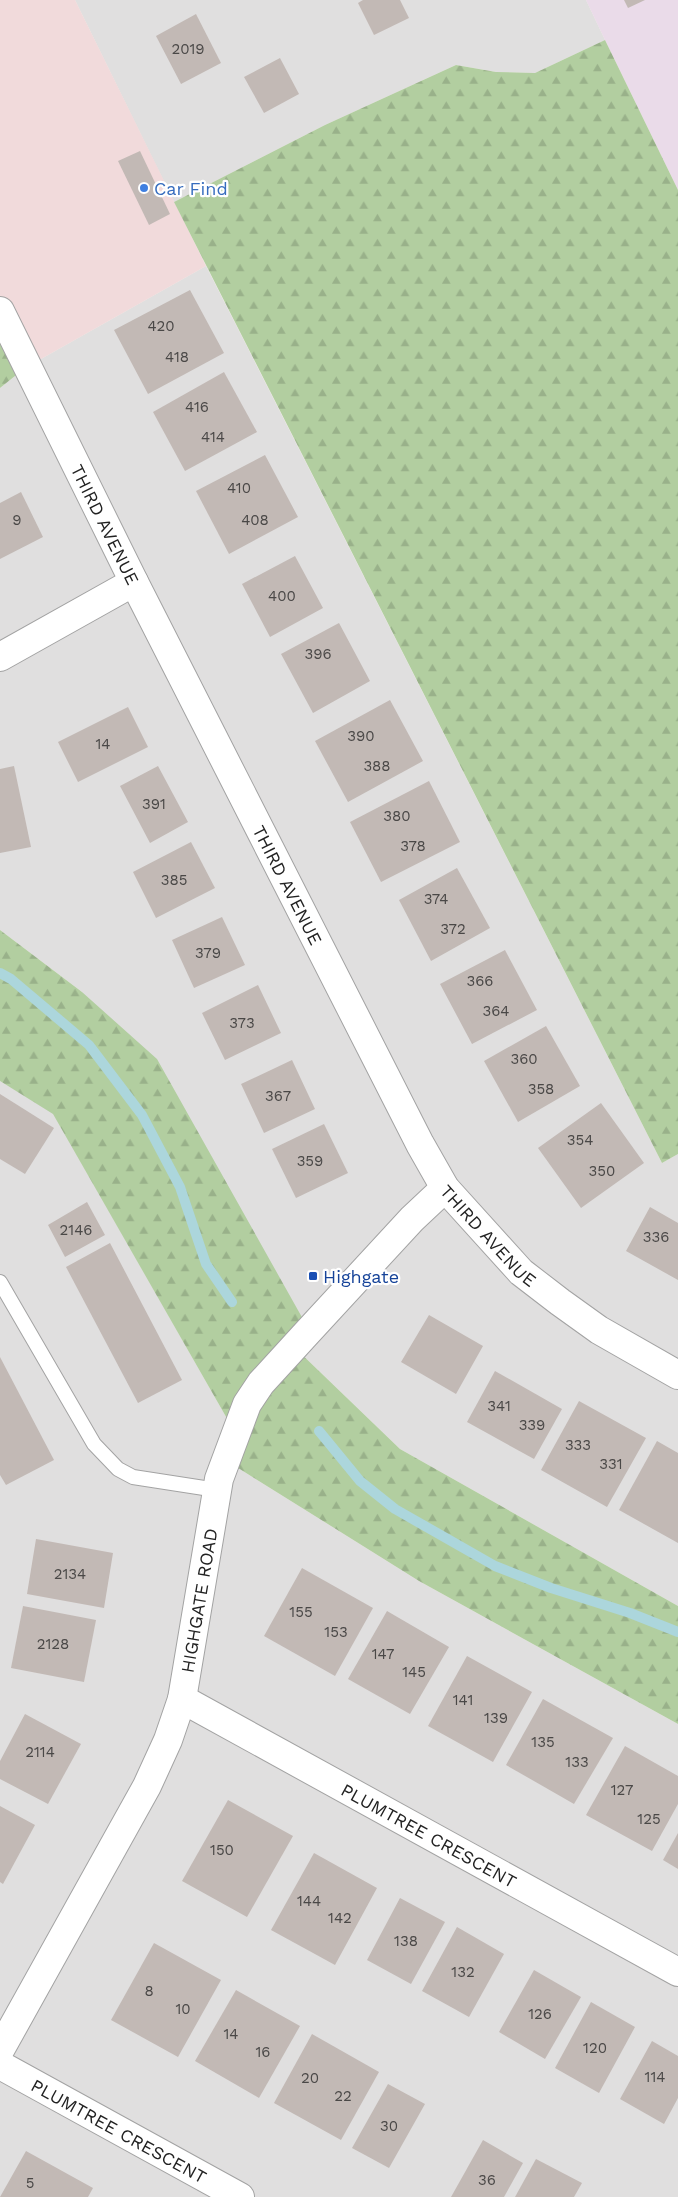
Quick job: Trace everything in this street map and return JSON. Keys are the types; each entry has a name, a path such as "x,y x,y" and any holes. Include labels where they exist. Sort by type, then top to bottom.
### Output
{"street":[{"name":"THIRD AVENUE","path":"0,311 134,582 420,1144 445,1188 521,1272 599,1330 678,1375"},
{"path":"0,657 134,582"},
{"name":"HIGHGATE ROAD","path":"0,2050 147,1786 168,1740 182,1699 219,1479 244,1412 261,1383 403,1229 445,1188"},
{"name":"PLUMTREE CRESCENT","path":"182,1699 678,1972"},
{"name":"PLUMTREE CRESCENT","path":"0,2065 240,2197"}],"lane":[{"path":"0,1282 94,1444 118,1469 133,1477 217,1490"}],"shaded area":[{"path":"0,0 75,0 206,266 25,368 0,317"},
{"path":"75,0 586,0 605,40 535,73 496,72 456,65 325,125 174,202"},
{"path":"586,0 678,0 678,190 605,40"},
{"path":"206,266 662,1163 678,1154 678,1606 400,1449 292,1345 82,992 0,930 0,388 25,368"},
{"path":"0,1081 53,1113 233,1429 235,1466 419,1581 678,1724 678,2197 0,2197"}],"green space":[{"path":"605,40 678,190 678,1154 662,1163 174,202 325,125 456,65 496,72 535,73"},
{"path":"0,317 25,368 0,388"},
{"path":"0,930 82,992 157,1059 308,1328 292,1345 400,1449 678,1606 678,1724 419,1581 235,1466 233,1429 53,1114 0,1081"}],"building":[{"path":"363,0 400,0 409,18 374,35 358,3"},
{"path":"624,0 645,0 628,8"},
{"path":"196,14 221,63 181,84 156,36"},
{"path":"280,58 299,94 264,113 244,77"},
{"name":"Car Find","path":"140,151 170,214 149,225 118,161"},
{"path":"190,290 224,353 148,394 114,330"},
{"path":"224,372 257,432 185,471 153,412"},
{"path":"265,455 298,517 229,554 196,491"},
{"path":"21,492 43,537 0,559 0,503"},
{"path":"295,556 323,608 270,637 242,584"},
{"path":"339,623 370,681 313,713 281,654"},
{"path":"390,700 423,761 348,802 315,741"},
{"path":"128,707 148,747 78,782 58,742"},
{"path":"14,766 31,847 0,853 0,769"},
{"path":"158,766 188,822 150,843 120,786"},
{"path":"429,781 460,842 381,882 350,822"},
{"path":"191,842 215,888 156,918 133,872"},
{"path":"457,868 490,928 431,961 399,900"},
{"path":"222,917 245,965 194,988 172,940"},
{"path":"505,950 537,1010 472,1044 440,984"},
{"path":"258,985 281,1033 225,1060 202,1013"},
{"path":"546,1026 580,1086 518,1122 484,1061"},
{"path":"292,1060 315,1109 264,1133 241,1084"},
{"path":"0,1094 54,1128 25,1174 0,1159"},
{"path":"601,1103 644,1163 581,1208 538,1148"},
{"path":"324,1124 348,1173 296,1198 272,1149"},
{"path":"87,1202 105,1235 65,1257 48,1225"},
{"path":"650,1207 678,1223 678,1280 626,1251"},
{"path":"110,1243 182,1380 138,1403 66,1267"},
{"path":"429,1315 483,1346 456,1394 401,1362"},
{"path":"0,1357 54,1460 6,1485 0,1475"},
{"path":"495,1371 562,1409 534,1459 467,1422"},
{"path":"579,1401 646,1438 607,1507 541,1470"},
{"path":"657,1441 678,1453 678,1543 619,1510"},
{"path":"36,1539 113,1553 104,1608 27,1594"},
{"path":"302,1568 373,1608 335,1676 264,1636"},
{"path":"23,1606 96,1620 84,1682 11,1668"},
{"path":"387,1611 449,1647 410,1714 348,1679"},
{"path":"467,1656 532,1692 493,1762 428,1726"},
{"path":"543,1699 613,1738 574,1804 506,1765"},
{"path":"25,1714 81,1744 48,1804 0,1779 0,1761"},
{"path":"625,1746 678,1776 678,1804 652,1851 586,1815"},
{"path":"228,1800 293,1836 247,1917 182,1881"},
{"path":"0,1806 35,1825 3,1884 0,1882"},
{"path":"678,1833 678,1869 663,1860"},
{"path":"314,1853 377,1888 335,1965 271,1930"},
{"path":"400,1898 445,1922 411,1984 367,1960"},
{"path":"457,1927 504,1954 469,2017 422,1991"},
{"path":"154,1943 221,1980 178,2057 111,2020"},
{"path":"534,1970 581,1997 545,2059 499,2032"},
{"path":"236,1990 300,2026 259,2098 195,2061"},
{"path":"591,2002 635,2027 599,2093 555,2068"},
{"path":"312,2034 379,2072 341,2140 274,2103"},
{"path":"652,2041 678,2056 678,2098 664,2124 620,2099"},
{"path":"388,2084 425,2104 389,2168 352,2148"},
{"path":"483,2140 523,2163 504,2197 451,2197"},
{"path":"26,2151 93,2188 88,2197 0,2197"},
{"path":"536,2159 582,2183 574,2197 515,2197"}],"waterway":[{"path":"0,973 11,979 89,1045 142,1115 180,1187 206,1264 232,1302"},
{"path":"319,1431 360,1481 395,1509 495,1566 551,1588 630,1613 678,1632"}],"place":[{"name":"Car Find","path":"144,188"},
{"name":"Highgate","path":"313,1276"}]}
